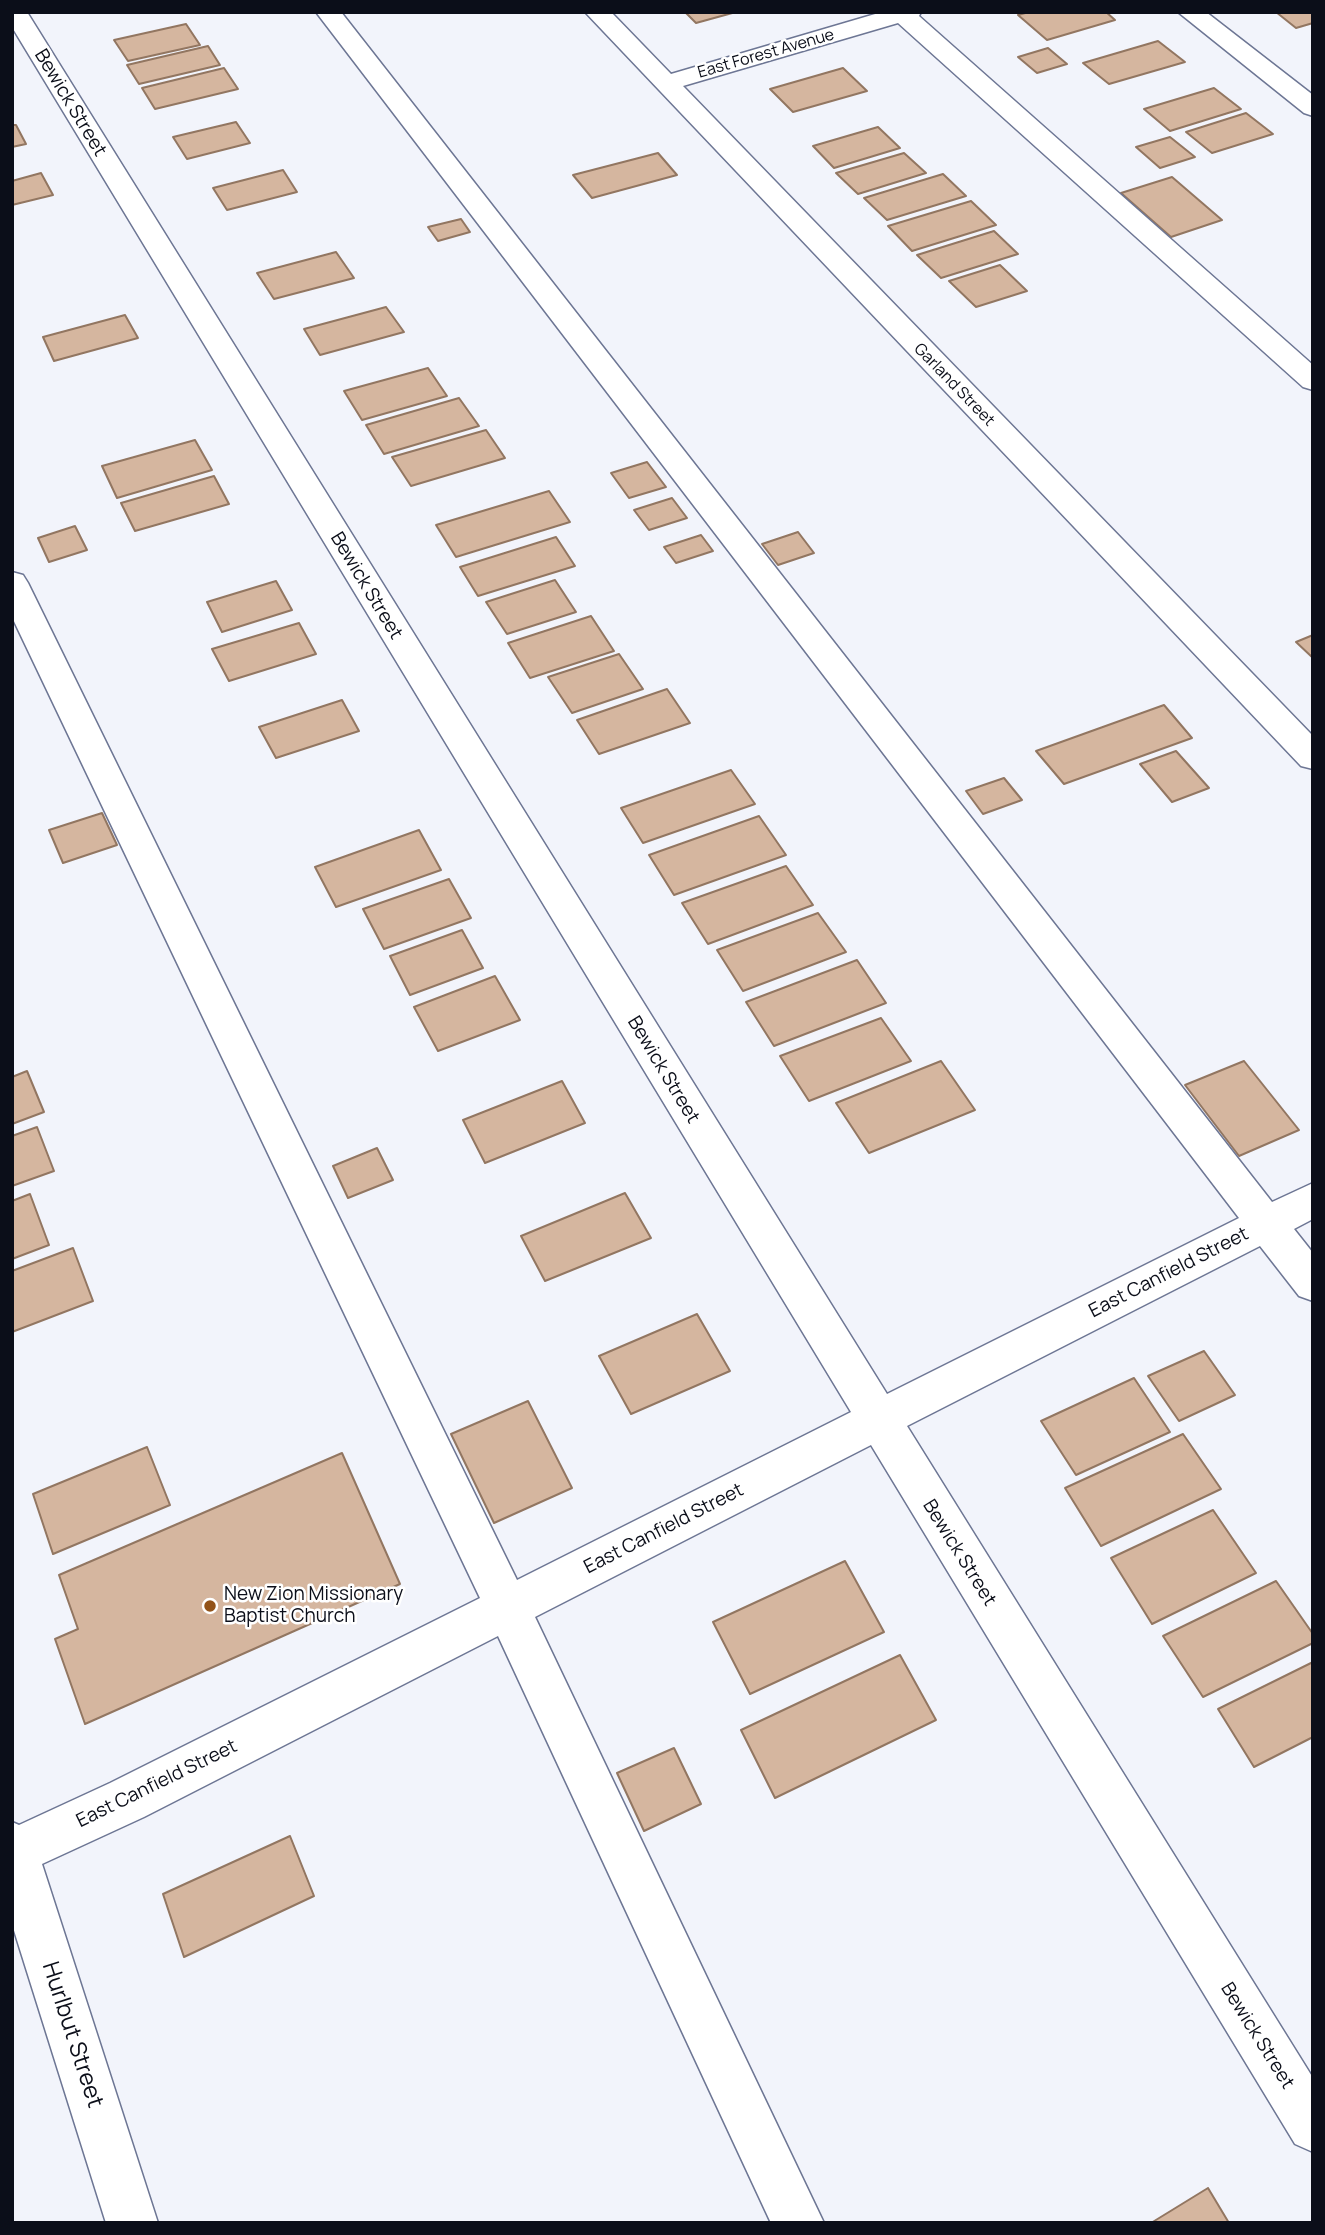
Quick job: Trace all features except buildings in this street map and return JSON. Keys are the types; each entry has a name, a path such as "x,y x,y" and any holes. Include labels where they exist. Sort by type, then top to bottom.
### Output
{"street":[{"name":"Bewick Street","path":"15,12 1313,2126"},
{"path":"328,12 1313,1284"},
{"name":"Garland Street","path":"597,12 1313,757"},
{"path":"1190,12 1313,108"},
{"path":"904,13 1313,381"},
{"name":"East Forest Avenue","path":"664,83 904,13"},
{"path":"12,583 508,1608 798,2223"},
{"name":"East Canfield Street","path":"13,1851 140,1794 1313,1200"},
{"name":"Hurlbut Street","path":"13,1851 132,2223"}],"place":[{"name":"New Zion Missionary Baptist Church","path":"210,1606"}]}
